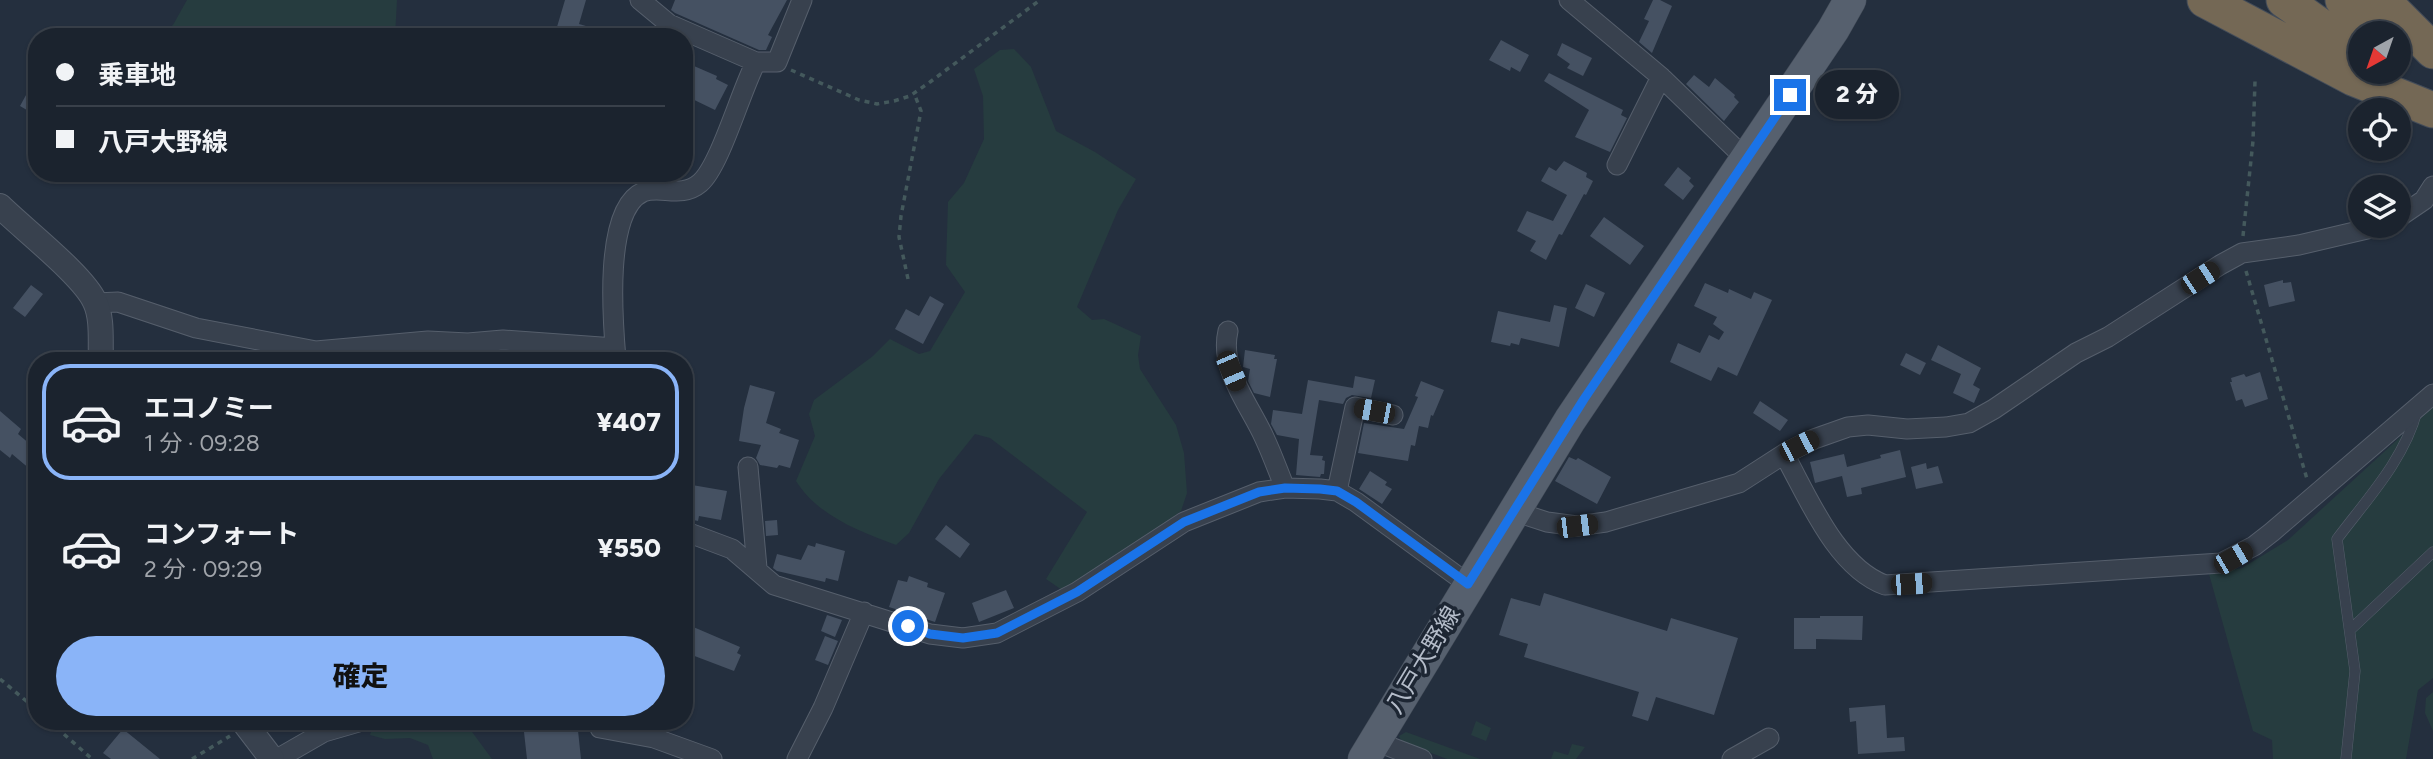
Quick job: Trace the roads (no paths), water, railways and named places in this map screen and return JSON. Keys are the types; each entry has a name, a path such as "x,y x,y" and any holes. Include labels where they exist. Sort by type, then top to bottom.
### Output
{"highway":[{"path":"2205,0 2353,78 2433,108"},
{"path":"2284,0 2348,46"},
{"path":"2343,0 2373,21"},
{"path":"2382,0 2433,51"},
{"path":"2412,48 2433,63"},
{"path":"2400,84 2433,108"}],"main road":[{"name":"八戸大野線","path":"1369,750 1513,511 1618,347 1747,160 1850,0"}],"street":[{"path":"640,0 669,24 678,28"},
{"path":"693,34 756,62 777,62 802,0"},
{"path":"1569,0 1661,77 1747,160"},
{"path":"616,352 613,276 620,226 625,211 634,198 645,191 675,192 699,183 712,168 756,62"},
{"path":"1617,165 1661,77"},
{"path":"2411,210 2430,198"},
{"path":"0,206 77,278 96,303 100,352"},
{"path":"1513,511 1547,522 1577,526 1606,522 1739,483 1784,454 1814,439 1848,427 1868,425 1907,429 1969,423 2076,353 2108,337 2242,253 2299,245 2348,234"},
{"path":"96,303 118,302 197,328 316,351 428,341 468,343 503,340 600,352"},
{"path":"1228,331 1225,344 1231,371 1264,437 1285,488"},
{"path":"1784,454 1845,556 1874,581 1885,586 2221,563 2254,546 2426,400"},
{"path":"1337,491 1354,407 1393,415"},
{"path":"748,467 757,568"},
{"path":"693,534 732,549 774,585 930,634 963,638 997,633 1077,592 1184,522 1259,492 1285,488 1337,491 1468,584"},
{"path":"797,759 823,708 864,612"},
{"path":"251,730 274,759 331,730"},
{"path":"611,730 654,738 712,759"},
{"path":"1732,759 1769,738"},
{"path":"1369,750 1422,759"}],"lane":[{"path":"2346,759 2355,671 2337,539 2393,465 2426,400"},
{"path":"2350,630 2433,552"}]}
